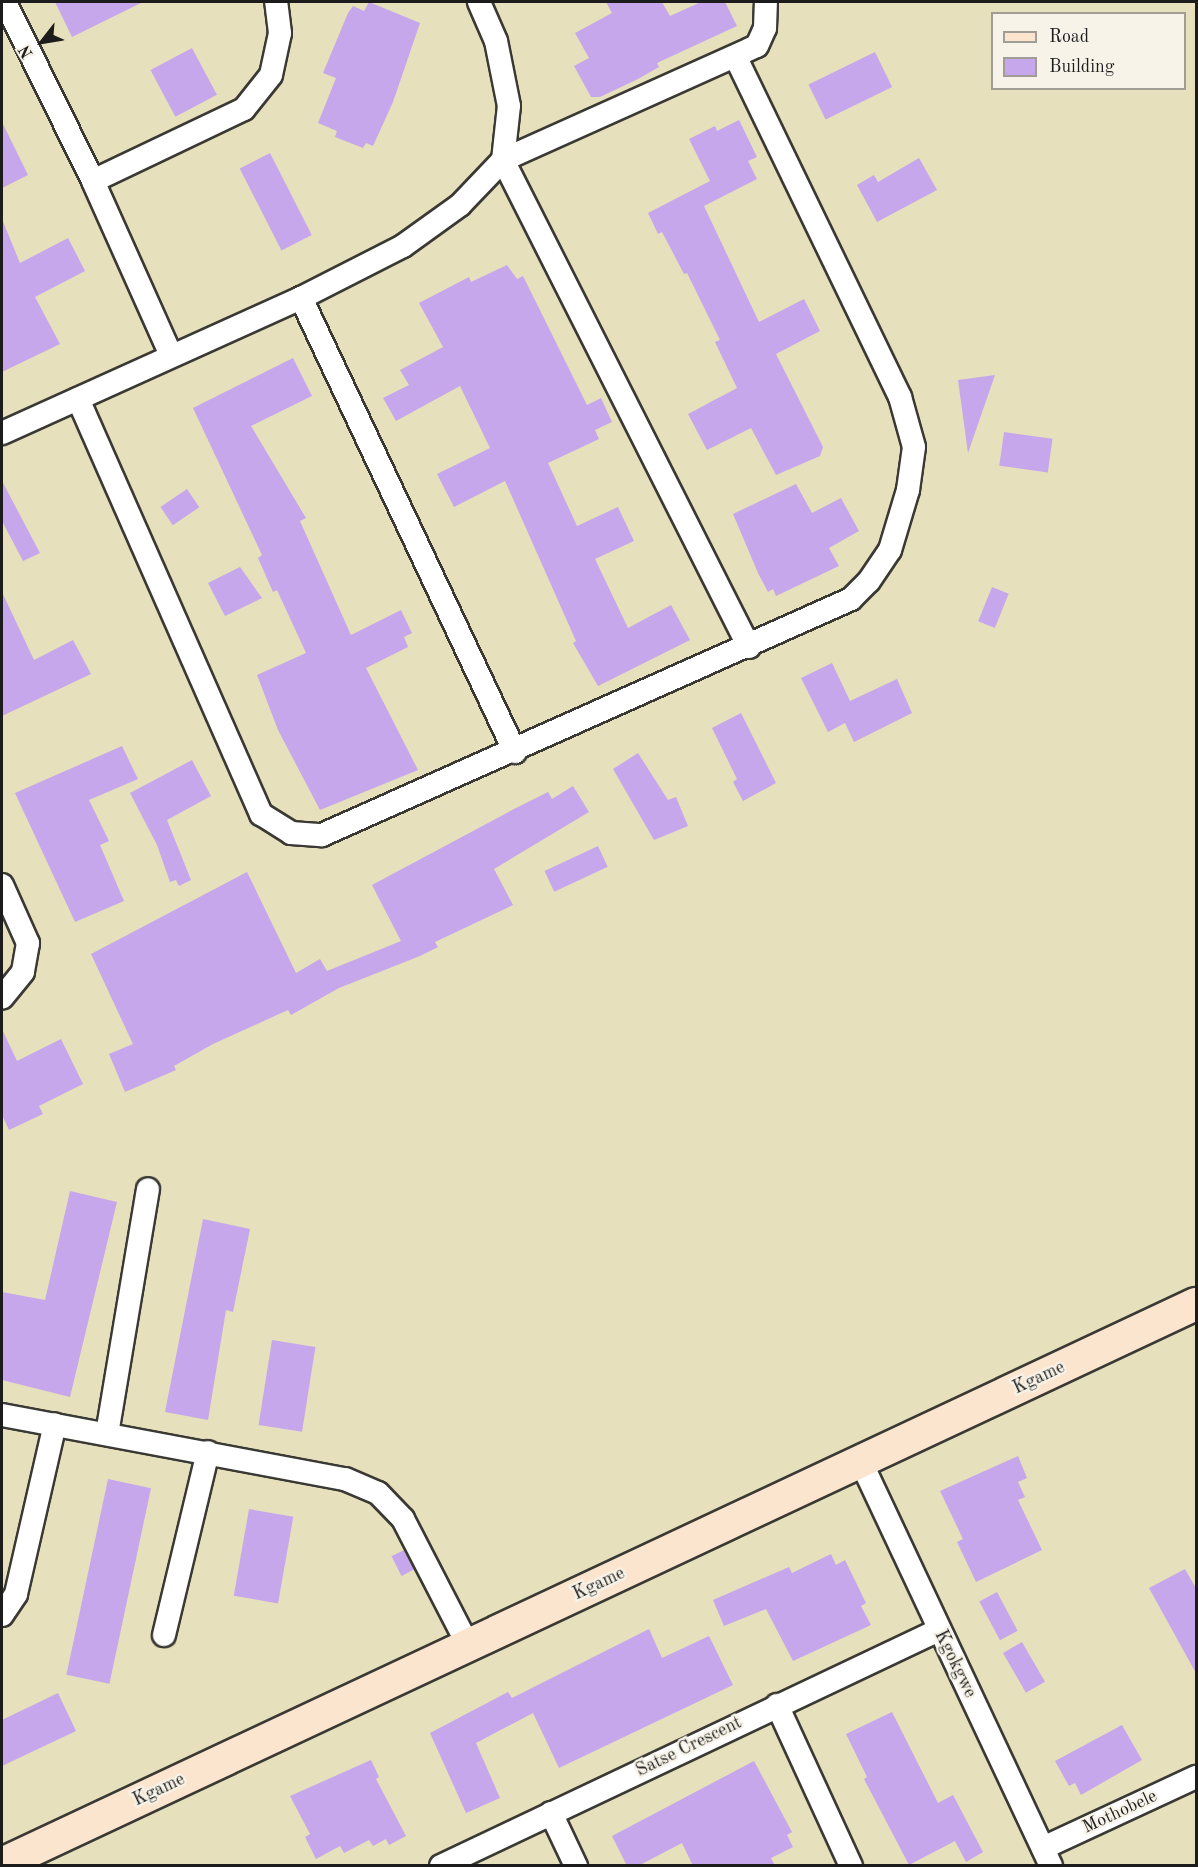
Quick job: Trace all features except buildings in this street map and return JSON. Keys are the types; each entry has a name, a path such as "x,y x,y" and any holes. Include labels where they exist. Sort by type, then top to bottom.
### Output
{"street":[{"path":"5,2 93,181 171,355"},
{"path":"93,181 244,108 271,75 280,33 276,2"},
{"path":"479,2 496,41 508,106 503,160 749,647"},
{"path":"2,433 301,298 403,246 460,205 503,160 736,58 757,46 765,28 766,2"},
{"path":"78,399 261,814 291,833 322,836 515,752 851,599 869,581 890,550 908,490 914,447 900,397 736,58"},
{"path":"301,298 515,752"},
{"path":"2,885 28,943 22,972 2,998"},
{"path":"108,1434 148,1190"},
{"name":"Kgame","path":"2,1864 1197,1304"},
{"path":"2,1415 345,1479 378,1493 403,1519 468,1645"},
{"path":"2,1614 16,1594 55,1424"},
{"path":"164,1635 208,1452"},
{"name":"Kgokgwe","path":"861,1462 1047,1857"},
{"name":"Satse Crescent","path":"441,1866 939,1630"},
{"path":"777,1705 851,1866"},
{"name":"Mothobele","path":"1047,1857 1197,1777"},
{"path":"551,1813 576,1866"}]}
